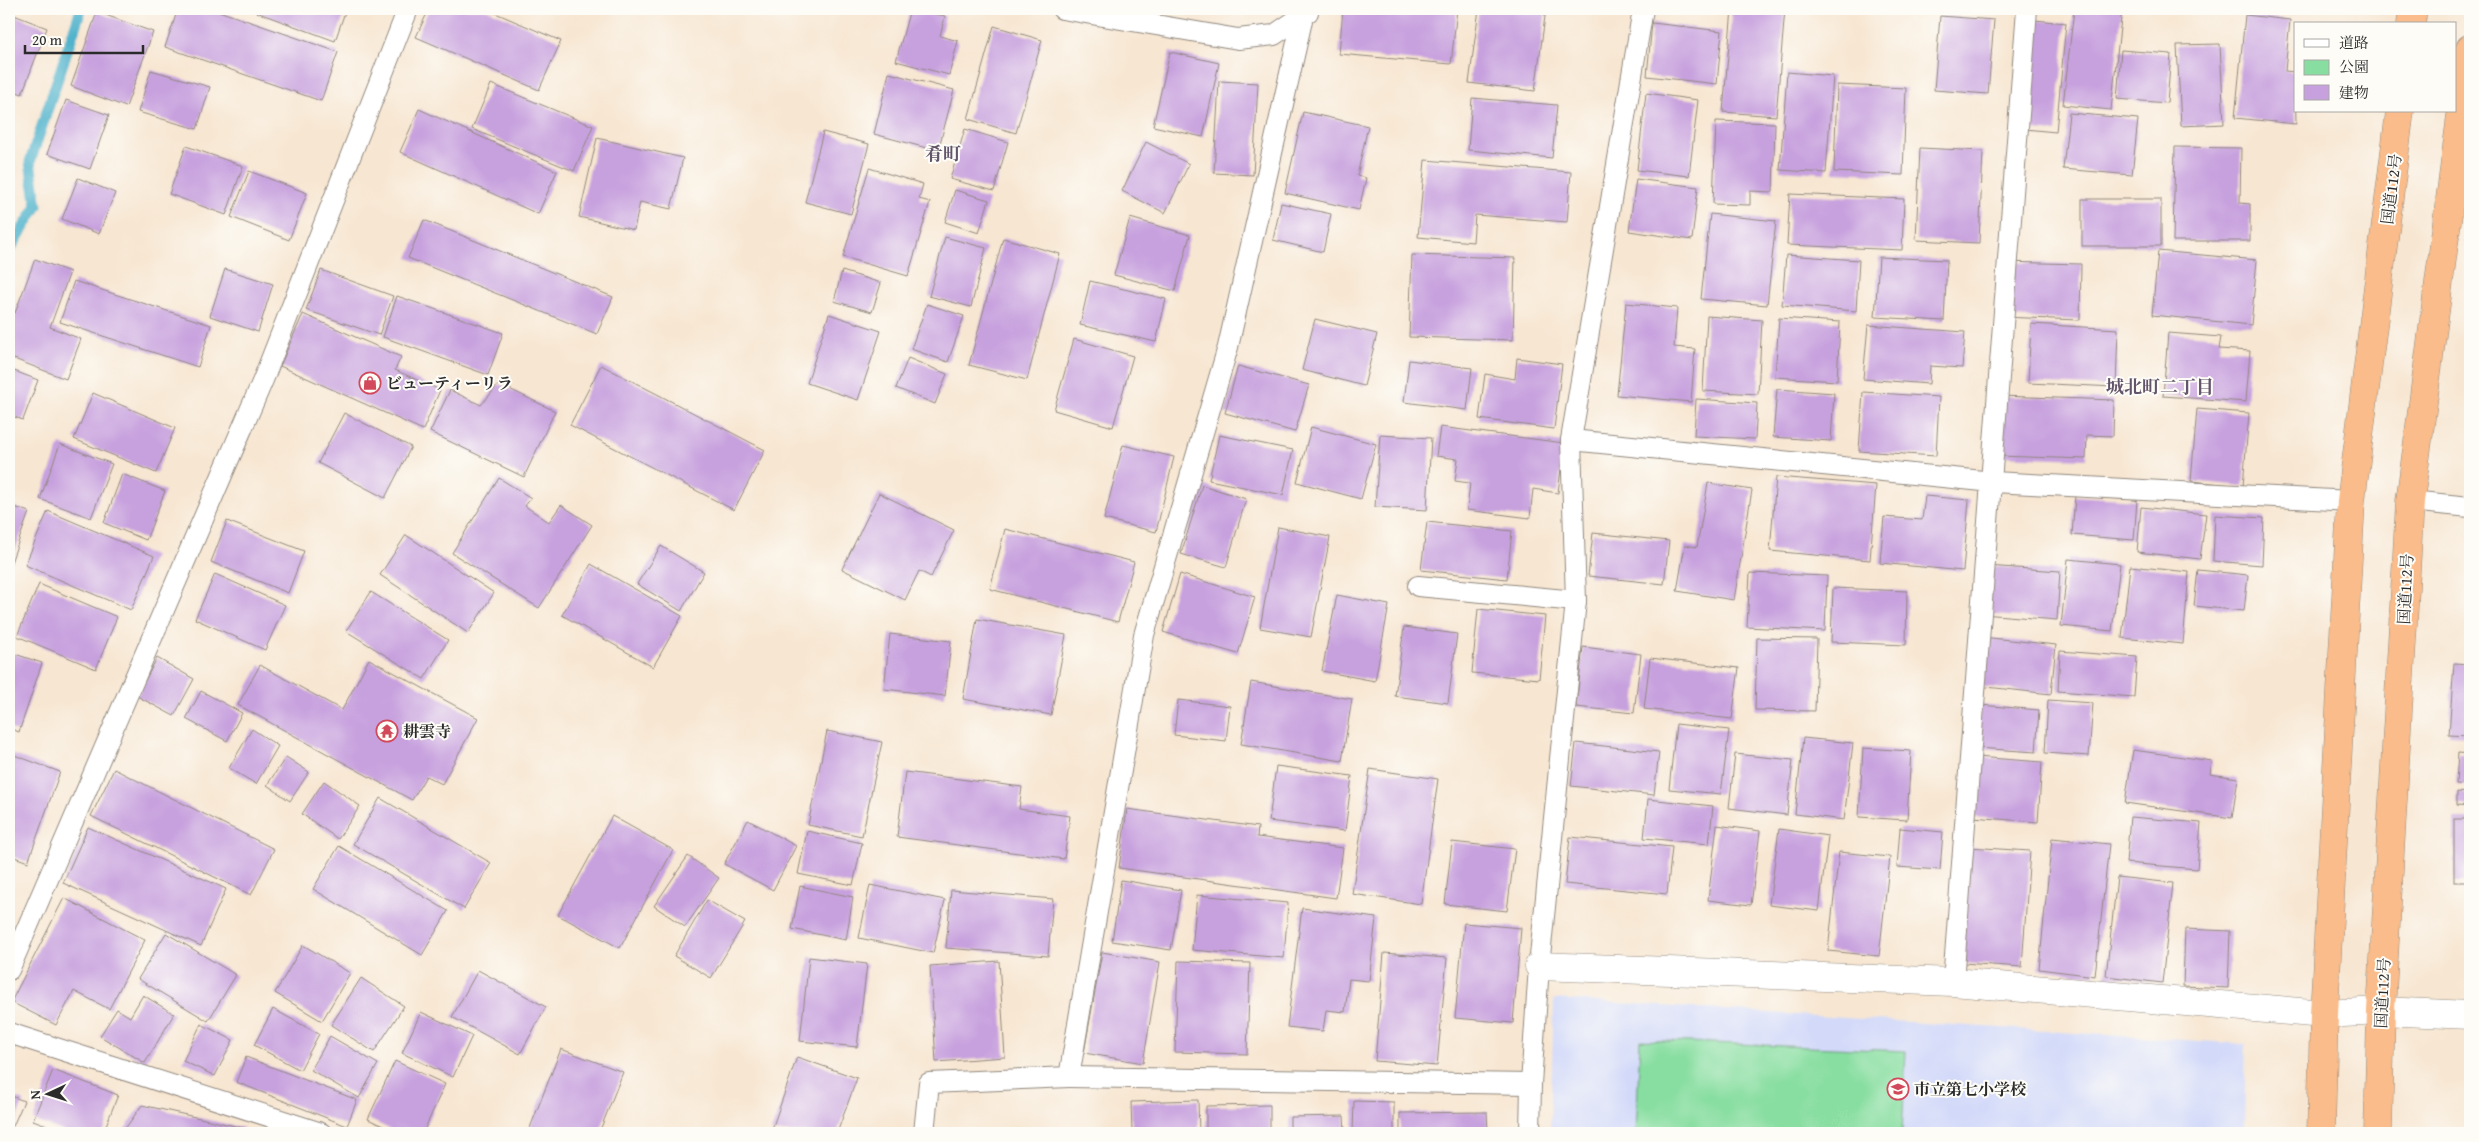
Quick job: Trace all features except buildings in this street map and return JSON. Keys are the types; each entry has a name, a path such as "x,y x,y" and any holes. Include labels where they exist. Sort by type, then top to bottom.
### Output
{"highway":[{"path":"2411,22 2413,9"},
{"name":"国道112号","path":"2378,1133 2381,1011 2410,501 2470,48"},
{"name":"国道112号","path":"2321,1133 2324,1014 2351,502 2400,112"}],"street":[{"path":"1539,966 1954,982 2324,1014 2381,1011 2470,1015"}],"lane":[{"path":"9,970 263,380 408,9"},
{"path":"1062,9 1238,39 1274,35 1307,12"},
{"path":"1530,1133 1531,1084 1539,966 1576,601 1572,440 1643,9"},
{"path":"1954,982 2027,9"},
{"path":"1068,1077 1144,635 1228,347 1307,12"},
{"path":"1572,440 1993,482 2351,502"},
{"path":"2410,501 2470,507"},
{"path":"1418,586 1576,601"},
{"path":"9,1033 321,1133"},
{"path":"924,1133 929,1083 1068,1077 1531,1084"}],"shaded area":[{"name":"市立第七小学校","path":"1554,999 2246,1044 2244,1133 1550,1133"}],"green space":[{"path":"1640,1040 1906,1051 1902,1133 1636,1133"}],"waterway":[{"path":"9,251 37,206 30,162 81,9"}],"place":[{"name":"ビューティーリラ","path":"370,383"},
{"name":"耕雲寺","path":"387,731"},
{"name":"市立第七小学校","path":"1898,1089"}],"district":[{"name":"肴町","path":"943,154"},
{"name":"城北町二丁目","path":"2160,387"}]}
